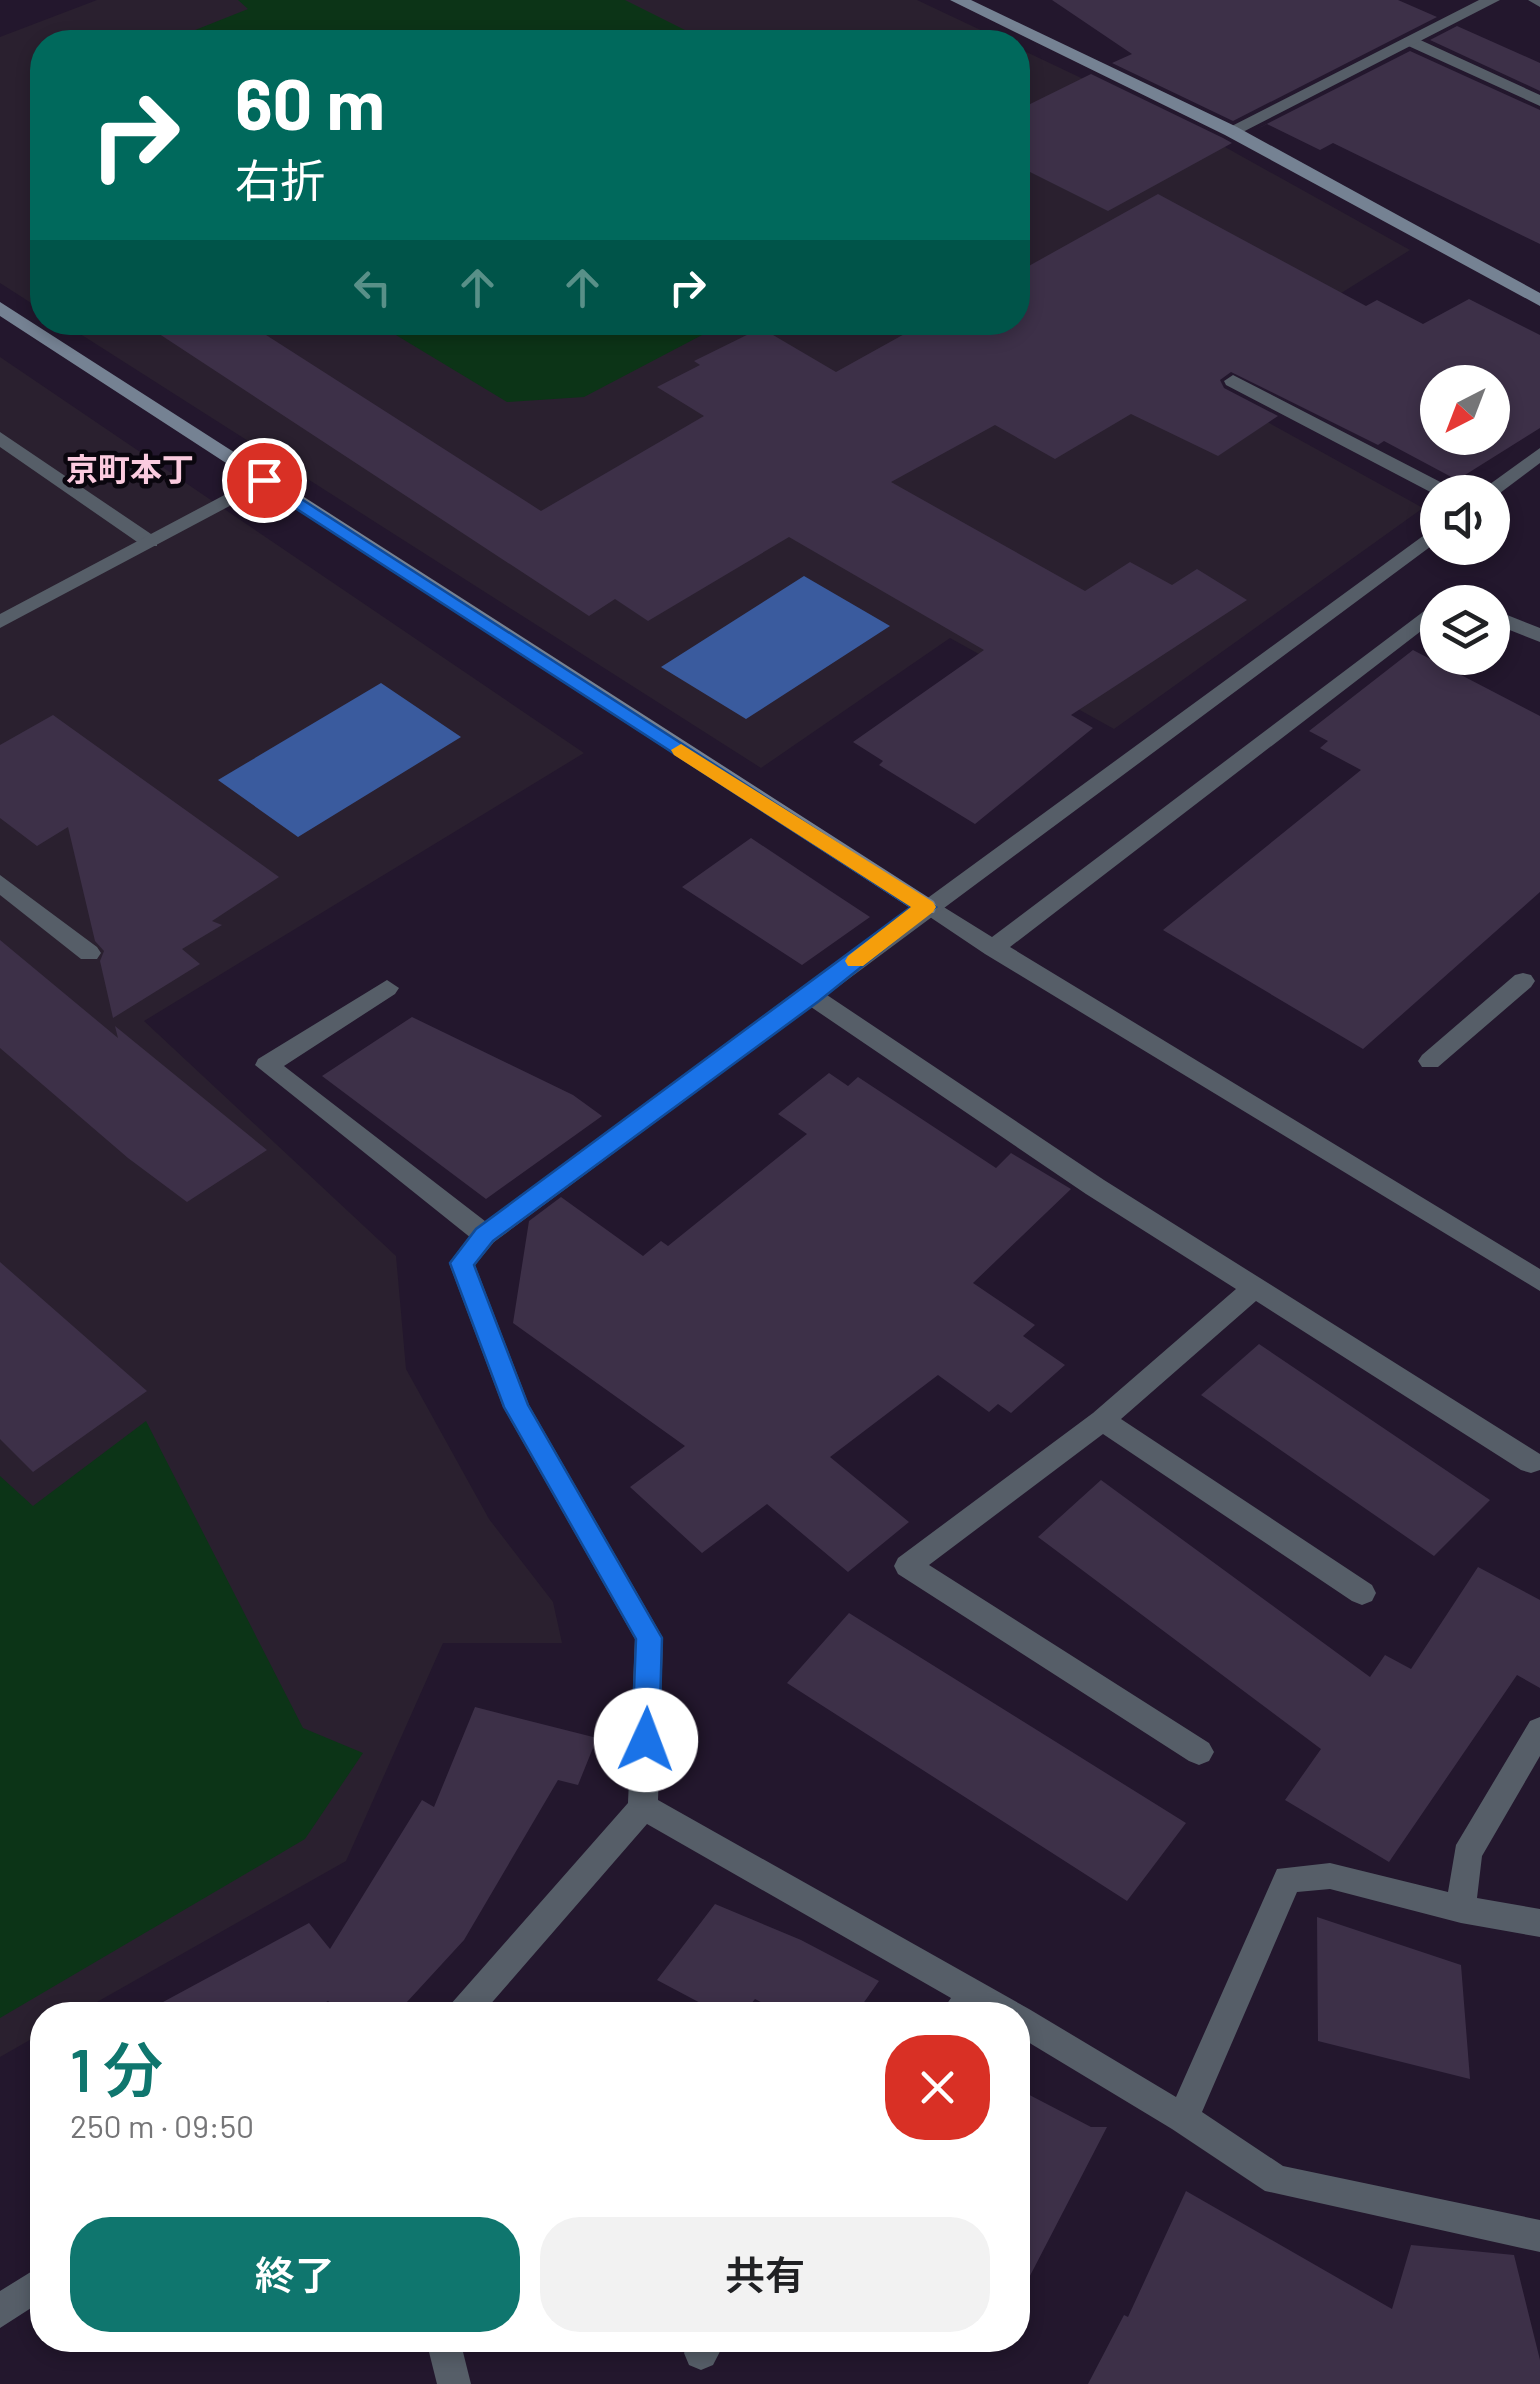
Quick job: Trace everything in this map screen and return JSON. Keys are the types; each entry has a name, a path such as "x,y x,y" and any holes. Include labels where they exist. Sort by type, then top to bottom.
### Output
{"street":[{"path":"958,0 1021,30"},
{"path":"1231,131 1492,0"},
{"path":"1030,35 1231,131 1540,300"},
{"path":"1410,41 1540,101"},
{"path":"1477,70 1540,89"},
{"path":"0,308 30,328"},
{"path":"41,335 926,907 1540,1281"},
{"path":"1232,381 1420,479"},
{"path":"0,438 150,542"},
{"path":"1510,476 1540,454"},
{"path":"0,622 264,480"},
{"path":"472,2002 644,1807 649,1638 516,1407 462,1263 484,1235 1420,544"},
{"path":"993,948 1420,622"},
{"path":"1510,623 1540,636"},
{"path":"0,883 89,952"},
{"path":"1430,1061 1523,981"},
{"path":"387,988 266,1065 484,1235"},
{"path":"812,996 1095,1187 1531,1462"},
{"path":"1199,1752 908,1566 1102,1420 1257,1286"},
{"path":"1102,1420 1362,1592"},
{"path":"1461,1909 1467,1854 1540,1730"},
{"path":"644,1807 961,2002"},
{"path":"1183,2118 1288,1879 1330,1876 1461,1909 1540,1923"},
{"path":"1030,2026 1183,2118 1276,2180 1540,2236"},
{"path":"0,2312 30,2290"},
{"path":"446,2352 454,2384"}],"shaded area":[{"path":"97,0 917,0 981,30 30,30 30,302 0,283 0,37"},
{"path":"1030,54 1216,142 1410,250 1197,383 1420,506 1420,510 1114,729 950,638 761,768 82,335 1030,335"},
{"path":"0,357 584,753 144,1021 396,1256 406,1369 489,1519 553,1602 562,1643 443,1643 346,1861 97,2002 30,2002 30,2040 0,2057"}],"green space":[{"path":"238,0 625,0 685,30 195,30 248,9"},
{"path":"396,335 702,335 584,397 507,402"},
{"path":"146,1421 303,1728 363,1753 305,1839 0,2018 0,1476 33,1506"}],"water":[{"path":"804,576 890,626 746,719 661,667"},
{"path":"381,683 461,737 298,837 218,780"}],"building":[{"path":"1052,0 1398,0 1437,17 1233,121 1112,63 1132,54"},
{"path":"1457,26 1540,63 1540,91 1430,40"},
{"path":"1410,51 1540,110 1540,244 1333,143 1320,150 1267,124 1253,131"},
{"path":"1091,74 1232,143 1108,211 1030,172 1030,104"},
{"path":"1158,194 1366,306 1377,300 1423,324 1469,299 1540,335 1540,428 1510,447 1510,365 1420,365 1420,455 1497,455 1465,475 1448,475 1384,441 1378,445 1231,372 1220,380 1224,388 1278,416 1218,456 1131,414 1055,459 995,425 891,482 1085,591 1130,562 1172,585 1197,569 1247,600 1071,715 1093,728 975,824 879,765 883,761 853,742 984,650 789,537 648,621 615,599 589,616 161,335 266,335 541,511 704,416 657,387 700,365 694,361 747,335 773,335 836,372 903,335 1030,335 1030,265"},
{"path":"1413,650 1420,654 1420,675 1461,675 1540,716 1540,892 1363,1049 1163,930 1361,770 1320,748 1328,741 1309,731"},
{"path":"53,715 279,877 212,921 222,925 182,949 200,964 113,1018 100,961 104,951 95,941 68,827 37,846 0,818 0,745"},
{"path":"751,838 870,917 802,965 682,887"},
{"path":"0,940 118,1038 115,1026 267,1150 187,1202 128,1158 0,1048"},
{"path":"412,1017 573,1095 602,1116 486,1199 322,1076"},
{"path":"829,1073 848,1086 858,1077 996,1168 1011,1153 1071,1189 973,1283 1035,1325 1023,1336 1065,1365 1011,1413 998,1404 989,1412 938,1375 830,1457 909,1522 848,1572 767,1504 702,1553 630,1487 685,1446 513,1323 529,1221 561,1197 643,1256 661,1241 668,1246 807,1134 778,1114"},
{"path":"0,1262 147,1391 33,1472 0,1439"},
{"path":"1259,1344 1490,1500 1434,1556 1201,1395"},
{"path":"1101,1480 1370,1677 1385,1655 1411,1669 1478,1567 1540,1600 1540,1688 1517,1675 1389,1862 1285,1800 1321,1749 1038,1537"},
{"path":"849,1613 1186,1823 1127,1901 787,1683"},
{"path":"475,1707 597,1738 578,1785 558,1780 464,1940 407,2002 163,2002 309,1923 330,1949 422,1800 434,1807"},
{"path":"715,1904 801,1940 879,1981 864,2002 698,2002 657,1980"},
{"path":"1317,1917 1461,1965 1470,2079 1318,2041"},
{"path":"1030,2095 1091,2127 1107,2127 1030,2276"},
{"path":"1186,2191 1392,2309 1411,2245 1514,2255 1540,2360 1540,2384 1088,2384 1124,2315 1128,2317"}],"slow traffic":[{"path":"681,750 926,907 856,961"}],"district":[{"name":"京町本丁","path":"130,470"}],"route":[{"path":"264,480 926,907 812,996 484,1235 462,1263 516,1407 649,1638 646,1740"}]}
